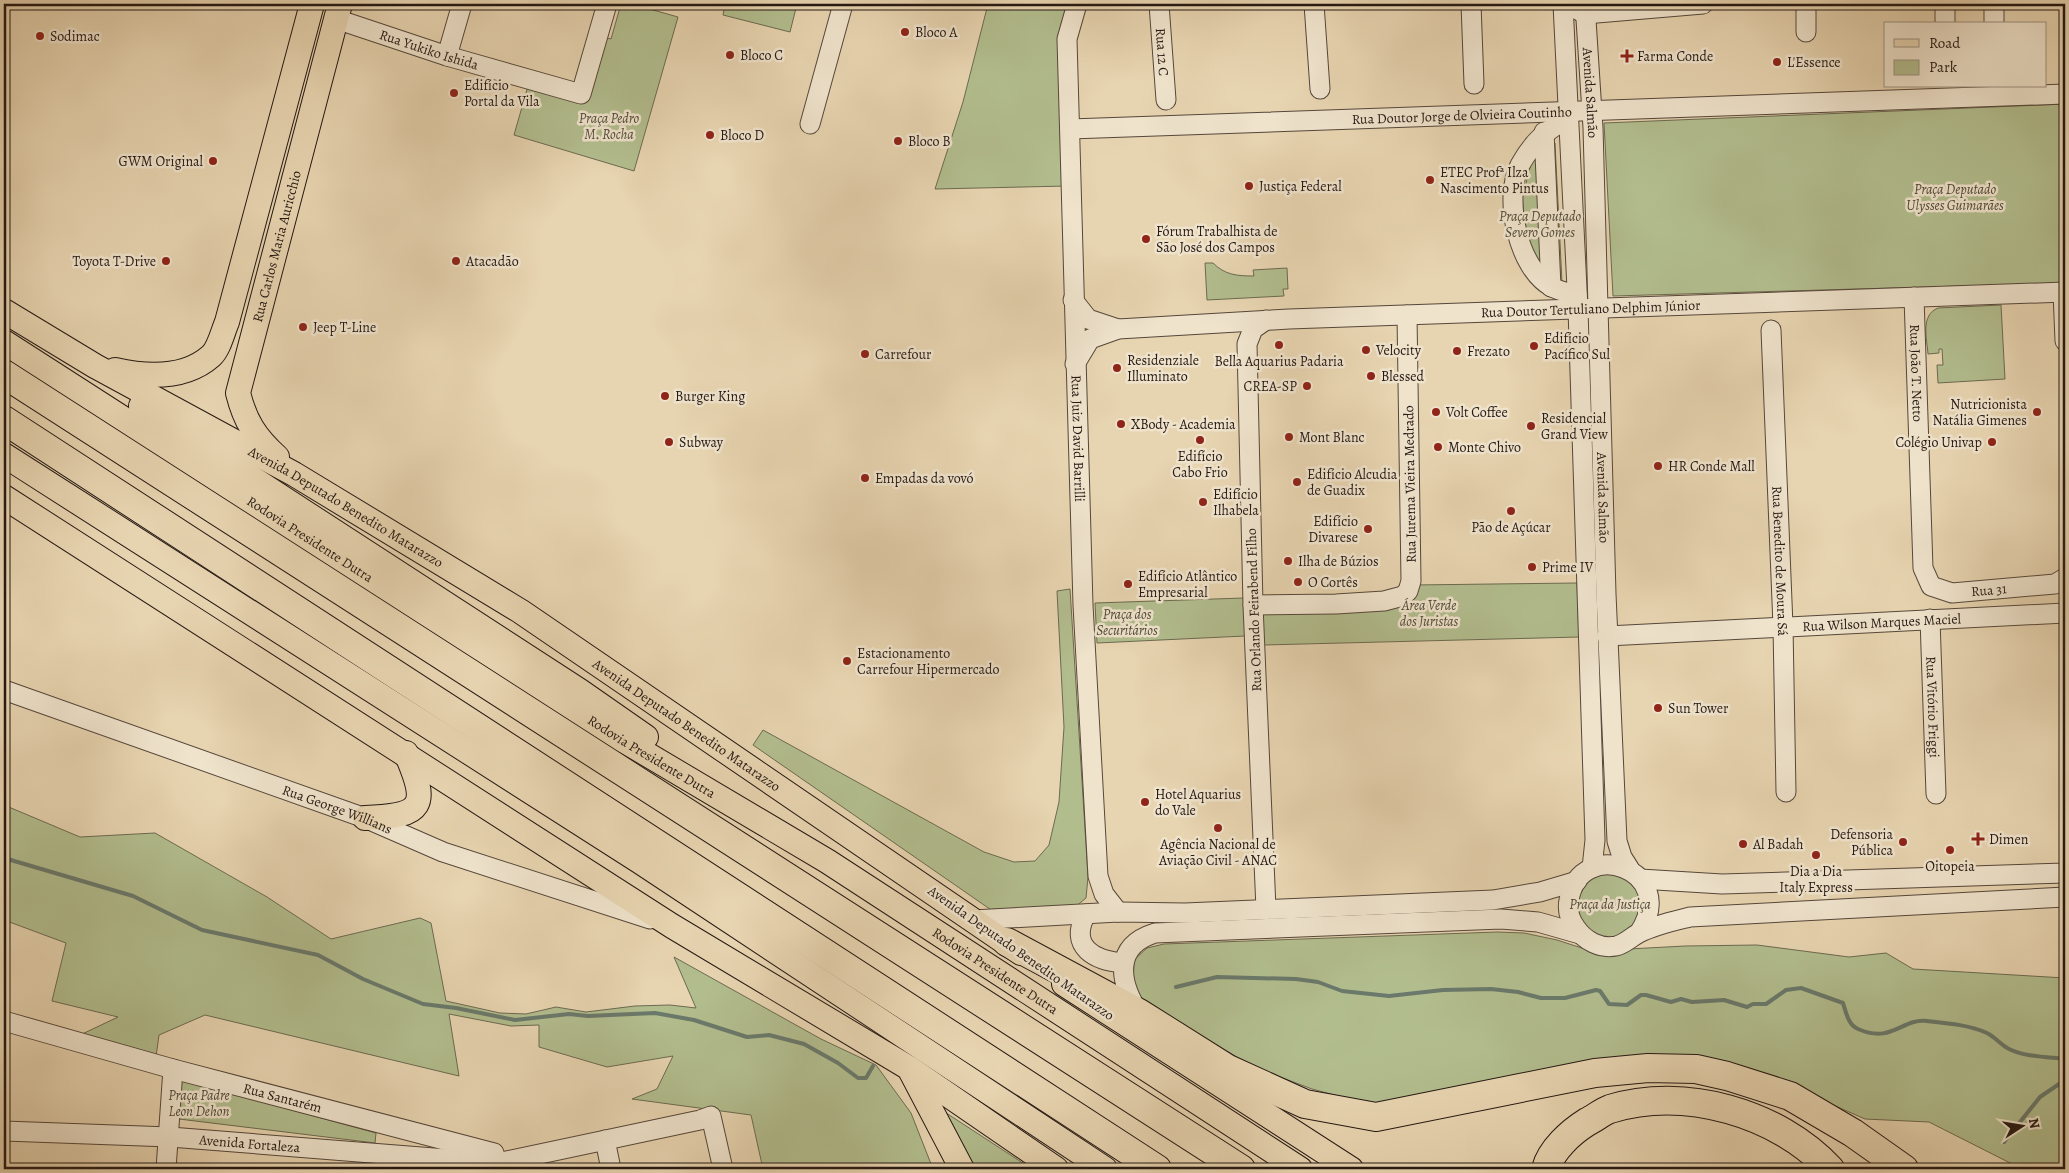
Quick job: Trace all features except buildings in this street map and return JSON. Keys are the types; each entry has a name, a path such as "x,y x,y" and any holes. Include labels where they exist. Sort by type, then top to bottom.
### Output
{"highway":[{"name":"Rodovia Presidente Dutra","path":"4,374 1241,1169"},
{"path":"4,420 1157,1169"},
{"path":"1007,942 1139,1013 1228,1069 1305,1104 1376,1117 1595,1073 1648,1068 1696,1069 1727,1076 1790,1096 1853,1133 1904,1169"},
{"path":"1546,1169 1548,1162 1573,1130 1609,1109 1646,1102 1697,1103 1742,1112 1783,1131 1815,1154 1830,1169"}],"main road":[{"name":"Rua Carlos Maria Auricchio","path":"94,366 136,375 165,374 190,370 212,355 228,322 312,4"},
{"name":"Rua Carlos Maria Auricchio","path":"294,474 264,445 244,418 238,393 333,9"},
{"name":"Avenida Deputado Benedito Matarazzo","path":"4,312 94,366 294,474 530,617 1007,942 1078,995 1351,1169"},
{"path":"36,332 179,432 580,691 827,861"},
{"name":"Rodovia Presidente Dutra","path":"4,342 623,740 827,861 1300,1169"},
{"path":"4,455 639,861 1105,1169"},
{"path":"4,497 406,753 672,926 909,1068 1056,1169"},
{"path":"281,674 326,690 379,713 475,765 516,784"},
{"path":"365,818 402,815 414,806 419,798 420,786 406,753"},
{"path":"909,1068 962,1169"}],"street":[{"path":"447,56 462,4"},
{"name":"Rua Yukiko Ishida","path":"333,9 447,56 581,94 606,4"},
{"path":"810,124 843,4"},
{"name":"Rua Juiz David Barrilli","path":"1077,4 1067,39 1073,300 1086,664 1098,876 1104,894 1118,912"},
{"name":"Rua 12 C","path":"1159,4 1166,100"},
{"path":"1314,4 1320,89"},
{"path":"1471,4 1474,84"},
{"name":"Avenida Salmão","path":"1563,4 1577,302 1595,840 1592,868"},
{"path":"1580,7 1703,4"},
{"path":"1806,4 1806,32"},
{"path":"1944,4 1945,22"},
{"path":"1994,4 1994,22"},
{"name":"Avenida Salmão","path":"1580,7 1591,111 1607,636 1617,841 1622,858 1634,873"},
{"name":"Rua Doutor Jorge de Olvieira Coutinho","path":"1070,129 1569,115 1591,111 1930,93 2015,91 2065,94"},
{"path":"1569,115 1544,132 1519,167 1514,191 1514,214 1516,234 1530,264 1541,279 1577,302"},
{"path":"1544,132 1551,287"},
{"path":"2064,292 2065,340"},
{"name":"Rua Doutor Tertuliano Delphim Júnior","path":"1075,364 1090,339 1118,328 1407,315 1577,302 1598,309 2064,292"},
{"name":"Rua João T. Netto","path":"1914,297 1923,568"},
{"name":"Rua Doutor Tertuliano Delphim Júnior","path":"1073,300 1088,319 1118,328"},
{"name":"Rua Jurema Vieira Medrado","path":"1253,605 1376,602 1397,599 1408,591 1412,581 1407,315"},
{"name":"Rua Orlando Feirabend Filho","path":"1266,320 1253,329 1247,344 1253,605 1266,910"},
{"name":"Rua Benedito de Moura Sá","path":"1770,330 1783,626 1786,792"},
{"name":"Rua 31","path":"1923,568 1931,586 1941,591 1952,593 2055,584 2065,578"},
{"path":"1586,584 1606,594"},
{"name":"Rua Wilson Marques Maciel","path":"1607,636 2065,613"},
{"name":"Rua Vitório Friggi","path":"1930,619 1936,794"},
{"name":"Rua George Willians","path":"4,690 365,818 442,852 672,926"},
{"path":"2065,873 1722,884 1634,873 1616,864 1592,868 1583,873 1570,891 1569,914 1580,934 1590,942 1603,946 1616,946 1639,933 1690,917 2065,897"},
{"path":"1634,873 1650,900 1646,923 1639,933"},
{"path":"973,920 1118,912 1185,913 1493,900 1540,892 1576,882"},
{"path":"1086,914 1081,924 1080,933 1086,950 1100,960 1124,963"},
{"path":"1139,1013 1126,988 1124,963 1132,945 1142,937 1156,934 1182,931 1501,919 1538,922 1580,934"},
{"name":"Rua Santarém","path":"4,1021 173,1069 494,1153 497,1166"},
{"path":"166,1169 170,1137 173,1069"},
{"name":"Avenida Fortaleza","path":"4,1131 170,1137 497,1166 711,1116 723,1169"},
{"path":"604,1140 611,1169"}],"green space":[{"name":"Praça Pedro M. Rocha","path":"621,4 632,4 678,17 634,171 514,135 528,86 581,102 600,36 611,39"},
{"path":"725,4 797,4 790,32 723,15"},
{"path":"988,4 1075,4 1067,186 935,189 963,102"},
{"name":"Praça Deputado Ulysses Guimarães","path":"2065,104 2065,283 1613,296 1604,123"},
{"name":"Praça Deputado Severo Gomes","path":"1555,143 1562,282 1539,268 1522,231 1521,203 1531,163"},
{"path":"1205,263 1213,263 1227,272 1242,276 1254,276 1253,270 1287,268 1288,289 1283,289 1284,296 1207,300"},
{"path":"2001,305 2005,379 1938,383 1937,365 1943,365 1942,349 1939,349 1939,353 1928,354 1926,335 1927,322 1932,311 1938,308"},
{"name":"Área Verde dos Juristas","path":"1577,583 1579,637 1264,645 1261,606 1393,602 1412,585"},
{"path":"1070,589 1088,877 1086,898 1074,908 997,914 753,745 763,730 984,852 1014,862 1035,861 1049,845 1059,802 1064,727 1057,591"},
{"name":"Praça dos Securitários","path":"1244,598 1245,636 1097,643 1095,603"},
{"path":"4,805 80,837 155,833 267,897 331,939 420,918 431,923 446,1001 500,1013 526,1014 556,1007 586,1012 635,1006 670,1005 696,1008 674,957 821,1039 876,1065 911,1113 933,1169 763,1169 751,1115 632,1099 657,1089 673,1056 607,1067 539,1047 539,1025 511,1026 449,1014 459,1076 205,1015 159,1035 156,1057 78,1036 118,1017 52,1001 66,943 4,920"},
{"name":"Praça da Justiça","path":"1595,870 1637,878 1642,922 1616,941 1582,931 1574,895"},
{"path":"1497,932 1524,933 1557,940 1591,951 1685,946 1757,945 1849,957 1886,953 1913,969 2065,978 2065,1169 2022,1169 1929,1122 1865,1119 1790,1086 1702,1063 1375,1106 1312,1089 1256,1068 1138,1000 1133,988 1134,960 1147,948 1164,944"},
{"name":"Praça Padre Leon Dehon","path":"179,1079 376,1133 375,1143 179,1119"},
{"path":"934,1105 1032,1169 968,1169"}],"waterway":[{"path":"4,858 133,896 202,930 318,955 363,979 423,1004 456,1008 515,1020 569,1014 588,1016 655,1013 694,1020 747,1037 769,1035 804,1044 838,1063 858,1078 866,1078 873,1066"},
{"path":"1176,987 1217,977 1296,979 1318,982 1342,991 1389,996 1443,990 1491,989 1518,992 1541,998 1565,998 1596,990 1600,991 1609,1004 1627,1005 1641,995 1646,995 1671,1002 1681,999 1692,1002 1724,1000 1747,1007 1753,1004 1766,1004 1786,990 1801,988 1843,1003 1852,1025 1870,1033 1880,1034 1918,1021 1950,1024 1973,1028 1987,1033 2015,1052 2065,1059"},
{"path":"2004,1142 2040,1097 2065,1080"}],"place":[{"name":"Bloco A","path":"905,32"},
{"name":"Sodimac","path":"40,36"},
{"name":"Bloco C","path":"730,55"},
{"name":"Farma Conde","path":"1627,56"},
{"name":"L'Essence","path":"1777,62"},
{"name":"Edifício Portal da Vila","path":"454,93"},
{"name":"Bloco D","path":"710,135"},
{"name":"Bloco B","path":"898,141"},
{"name":"GWM Original","path":"213,161"},
{"name":"ETEC Profª Ilza Nascimento Pintus","path":"1430,180"},
{"name":"Justiça Federal","path":"1249,186"},
{"name":"Fórum Trabalhista de São José dos Campos","path":"1146,239"},
{"name":"Toyota T-Drive","path":"166,261"},
{"name":"Atacadão","path":"456,261"},
{"name":"Jeep T-Line","path":"303,327"},
{"name":"Bella Aquarius Padaria","path":"1279,345"},
{"name":"Edifício Pacífico Sul","path":"1534,346"},
{"name":"Velocity","path":"1366,350"},
{"name":"Frezato","path":"1457,351"},
{"name":"Carrefour","path":"865,354"},
{"name":"Residenziale Illuminato","path":"1117,368"},
{"name":"Blessed","path":"1371,376"},
{"name":"CREA-SP","path":"1307,386"},
{"name":"Burger King","path":"665,396"},
{"name":"Volt Coffee","path":"1436,412"},
{"name":"Nutricionista Natália Gimenes","path":"2037,412"},
{"name":"XBody - Academia","path":"1121,424"},
{"name":"Residencial Grand View","path":"1531,426"},
{"name":"Mont Blanc","path":"1289,437"},
{"name":"Edifício Cabo Frio","path":"1200,440"},
{"name":"Subway","path":"669,442"},
{"name":"Colégio Univap","path":"1992,442"},
{"name":"Monte Chivo","path":"1438,447"},
{"name":"HR Conde Mall","path":"1658,466"},
{"name":"Empadas da vovó","path":"865,478"},
{"name":"Edifício Alcudia de Guadix","path":"1297,482"},
{"name":"Edifício Ilhabela","path":"1203,502"},
{"name":"Pão de Açúcar","path":"1511,511"},
{"name":"Edifício Divarese","path":"1368,529"},
{"name":"Ilha de Búzios","path":"1288,561"},
{"name":"Prime IV","path":"1532,567"},
{"name":"O Cortês","path":"1298,582"},
{"name":"Edifício Atlântico Empresarial","path":"1128,584"},
{"name":"Estacionamento Carrefour Hipermercado","path":"847,661"},
{"name":"Sun Tower","path":"1658,708"},
{"name":"Hotel Aquarius do Vale","path":"1145,802"},
{"name":"Agência Nacional de Aviação Civil - ANAC","path":"1218,828"},
{"name":"Dimen","path":"1978,839"},
{"name":"Defensoria Pública","path":"1903,842"},
{"name":"Al Badah","path":"1743,844"},
{"name":"Oitopeia","path":"1950,850"},
{"name":"Dia a Dia Italy Express","path":"1816,855"}]}
